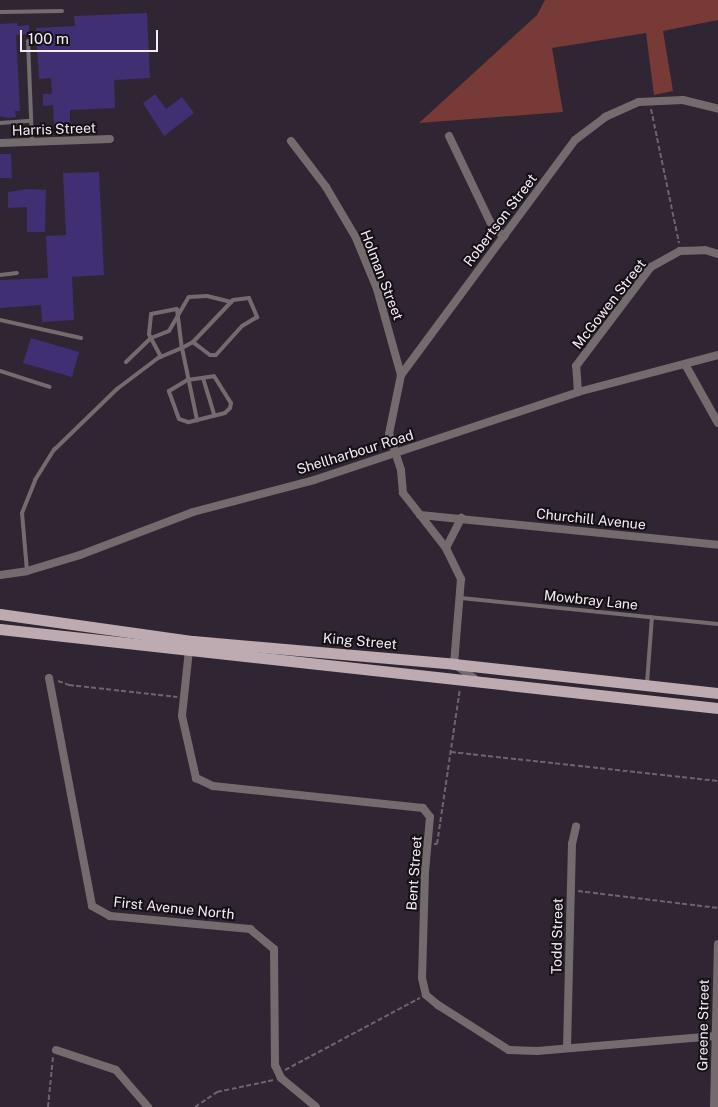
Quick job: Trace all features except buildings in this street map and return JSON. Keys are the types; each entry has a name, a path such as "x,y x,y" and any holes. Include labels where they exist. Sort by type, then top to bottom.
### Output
{"main road":[{"name":"King Street","path":"0,614 193,641 647,680 715,695"},
{"name":"King Street","path":"0,629 478,680 718,708"}],"street":[{"name":"Robertson Street","path":"454,664 461,598 461,579 446,548 403,493 389,434 392,407 401,375 575,140 605,117 639,102 683,100 718,109"},
{"path":"449,136 493,228 504,236"},
{"name":"Harris Street","path":"0,144 110,139"},
{"name":"Holman Street","path":"291,141 326,187 356,238 377,289 401,375"},
{"name":"McGowen Street","path":"578,392 576,366 651,267 680,251 705,250 718,254"},
{"name":"Shellharbour Road","path":"0,575 27,571 87,553 193,512 314,480 578,392 686,366 718,354"},
{"path":"686,366 718,423"},
{"name":"Churchill Avenue","path":"420,515 718,545"},
{"path":"446,548 461,518"},
{"name":"Bent Street","path":"189,650 182,716 196,778 213,786 423,808 430,817 425,872 422,978 426,995 509,1050 537,1052 715,1036"},
{"path":"454,664 478,680"},
{"name":"First Avenue North","path":"49,678 92,906 110,916 250,929 274,949 275,1065 280,1076"},
{"name":"Todd Street","path":"567,1048 571,890 576,826"},
{"name":"Greene Street","path":"716,1107 715,1036 718,944"},
{"path":"56,1050 116,1070 148,1107"},
{"path":"280,1076 316,1107"}],"lane":[{"path":"0,12 62,11"},
{"path":"28,41 32,142"},
{"path":"0,123 31,121"},
{"path":"0,275 17,273"},
{"path":"126,362 151,338 169,331 178,319 189,297 207,296 231,302 249,298 257,317 242,326 216,355 210,355 193,342"},
{"path":"27,571 22,513 44,465 54,450 117,389 161,357 193,342 231,302"},
{"path":"161,357 151,338 151,314 177,309 187,380 197,420"},
{"path":"0,320 81,338"},
{"path":"0,371 50,387"},
{"path":"214,376 231,403 225,413 188,422 179,419 169,391 187,380 214,376"},
{"path":"203,378 214,415"},
{"name":"Mowbray Lane","path":"461,598 718,624"},
{"path":"647,680 652,617"}],"path":[{"path":"650,101 664,181 680,251"},
{"path":"49,678 69,685 184,697"},
{"path":"429,843 437,844 460,686"},
{"path":"451,752 718,781"},
{"path":"571,890 718,908"},
{"path":"195,1107 217,1092 280,1076 420,998"},
{"path":"48,1107 50,1064 56,1050"}],"shaded area":[{"path":"545,0 718,0 718,20 663,31 673,91 654,95 646,33 552,48 563,112 419,123 537,15"}]}
